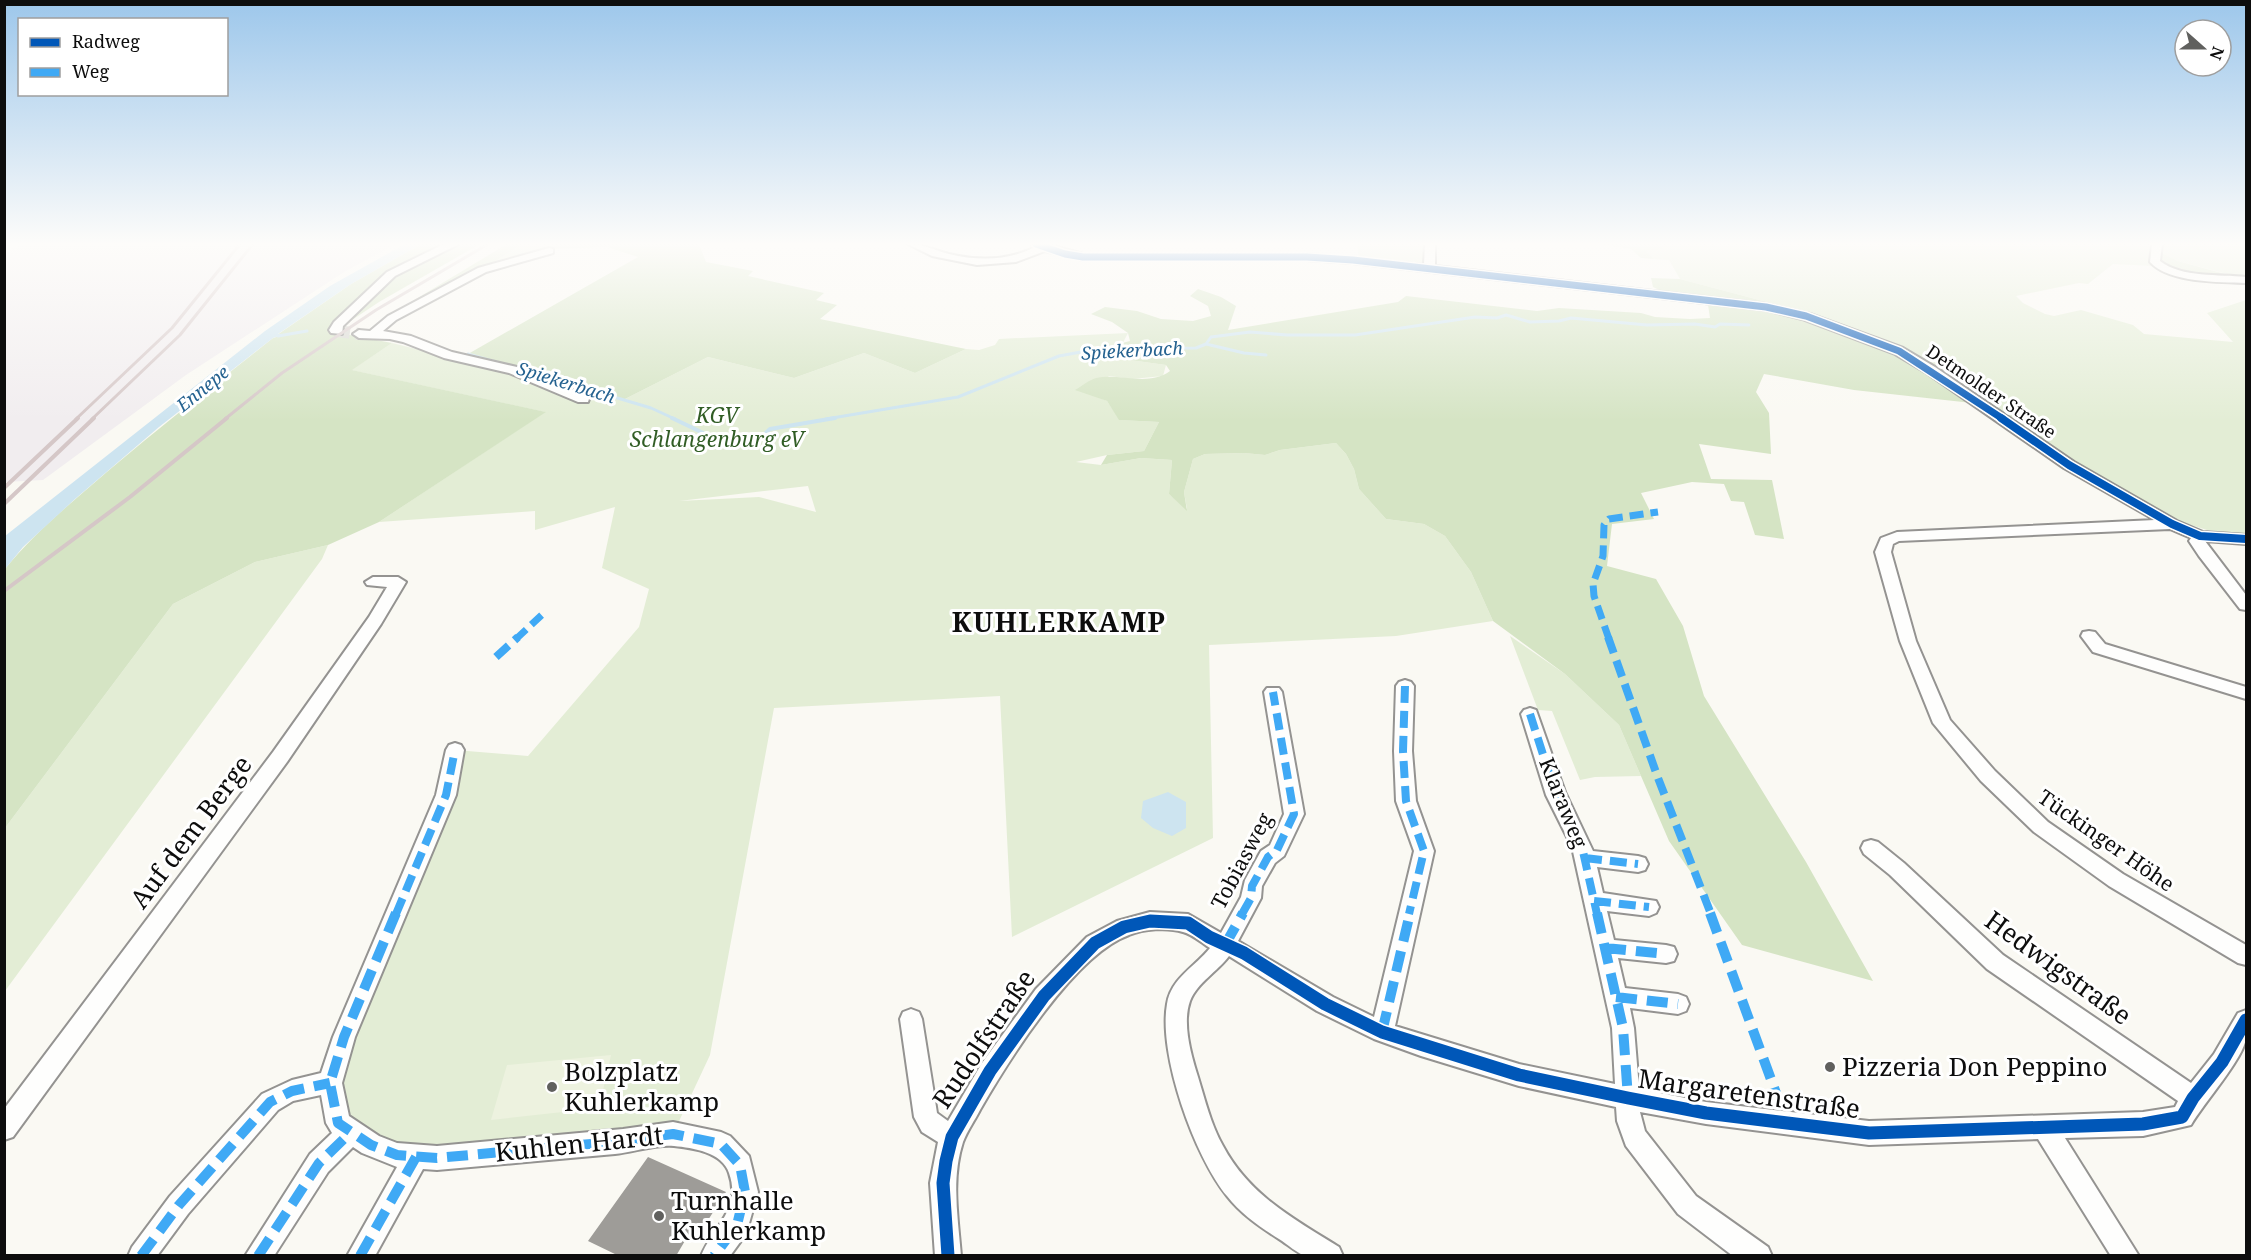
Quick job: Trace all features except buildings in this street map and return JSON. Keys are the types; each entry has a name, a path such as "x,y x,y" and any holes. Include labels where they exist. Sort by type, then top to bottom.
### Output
{"street":[{"path":"338,331 335,330 338,324 360,303"},
{"path":"373,334 392,318 420,303"},
{"name":"Detmolder Straße","path":"1729,303 1766,307 1806,316 1899,351 1931,370 2069,465 2172,524 2200,536 2247,539"},
{"path":"359,334 407,339 448,355 513,370 583,399"},
{"name":"Tückinger Höhe","path":"2172,524 1897,537 1886,541 1883,552 1908,641 1942,723 1988,776 2041,827 2116,880 2247,956"},
{"path":"2200,536 2197,541 2204,553 2247,605"},
{"name":"Auf dem Berge","path":"4,1129 280,757 375,620 398,582 374,582"},
{"path":"2089,636 2099,648 2247,693"},
{"path":"1382,1032 1424,851 1406,801 1403,751 1405,686"},
{"name":"Tobiasweg","path":"1225,945 1251,898 1252,886 1268,857 1277,850 1294,814 1273,692"},
{"name":"Klaraweg","path":"1530,714 1556,795 1562,803 1585,858 1623,1028 1629,1121 1635,1138 1687,1205 1759,1256"},
{"path":"258,1256 319,1163 350,1133 338,1123 330,1083 344,1037 446,795 455,750"},
{"name":"Hedwigstraße","path":"1871,848 1897,869 1995,962 2193,1098"},
{"name":"Klaraweg","path":"1585,858 1638,864"},
{"path":"1594,901 1649,907"},
{"name":"Rudolfstraße","path":"948,1256 943,1184 952,1137 990,1071 1020,1027 1052,987 1095,943 1125,927 1165,920 1188,923 1225,945"},
{"path":"1225,945 1212,962 1195,976 1184,990 1176,1012 1178,1046 1202,1128 1214,1155 1236,1188 1263,1214 1330,1256"},
{"name":"Margaretenstraße","path":"1225,945 1244,953 1325,1004 1382,1032 1519,1075 1706,1113 1869,1133 2143,1124 2182,1117 2193,1098 2222,1062 2247,1020"},
{"path":"1605,948 1666,954"},
{"path":"1616,997 1678,1004"},
{"path":"911,1019 926,1117 931,1124 952,1137"},
{"path":"141,1256 179,1206 270,1102 282,1093 304,1086 330,1083"},
{"path":"2045,1128 2126,1256"},
{"name":"Kuhlen Hardt","path":"350,1133 397,1155 437,1158 623,1141 673,1134 721,1144 740,1165 745,1192 737,1225 714,1256"},
{"path":"360,1256 416,1157"}],"shaded area":[{"path":"5,303 297,303 186,375 43,480 5,482"}],"green space":[{"path":"324,303 378,303 334,332 392,343 352,370 546,412 379,522 328,545 255,562 173,604 5,828 5,569 41,530 81,494 273,338 283,335 277,335"},
{"path":"558,303 828,303 837,305 820,319 966,349 915,373 864,353 794,378 708,357 623,400 468,354"},
{"path":"1202,303 1231,303 1236,306 1228,330 1393,303 1465,303 1537,311 1559,308 1641,313 1655,317 1710,318 1708,303 1770,303 1786,307 1882,339 1902,358 1981,404 1854,390 1764,374 1756,392 1769,413 1771,454 1699,444 1711,479 1772,480 1784,539 1755,535 1744,502 1731,501 1724,484 1692,482 1641,493 1654,519 1612,524 1607,566 1656,579 1683,626 1704,696 1806,862 1873,981 1742,945 1669,841 1619,725 1565,674 1493,621 1471,572 1445,536 1424,524 1386,519 1359,489 1354,469 1346,454 1336,443 1280,450 1265,455 1205,454 1193,459 1184,492 1187,511 1169,494 1172,460 1141,458 1101,465 1107,455 1144,451 1159,422 1119,420 1107,401 1075,390 1096,378 1143,379 1161,376 1170,371 1166,365 1115,358 1103,348 1130,341 1128,333 1112,322 1091,314 1105,307 1137,311 1161,319 1193,321 1211,316 1208,306"},
{"path":"1770,303 2023,303 2054,316 2081,310 2133,325 2144,334 2233,342 2207,313 2238,303 2246,303 2246,534 2207,530 2175,520 2131,496 2117,485 2075,464 2025,428 1882,339"},
{"name":"KGV Schlangenburg eV","path":"1128,333 1115,358 1166,365 1163,376 1132,379 1109,376 1088,393 1107,401 1120,420 1159,422 1144,451 1107,455 1076,462 1101,465 1141,458 1172,460 1169,494 1187,509 1184,492 1193,459 1205,454 1265,455 1280,450 1336,443 1346,454 1354,469 1359,489 1386,519 1424,524 1445,536 1471,572 1493,621 1396,636 1209,645 1213,838 1012,937 1000,696 774,708 710,1055 673,1134 437,1158 338,1123 344,1037 455,750 528,756 639,627 649,589 602,568 615,507 535,530 535,511 379,522 545,412 351,370 392,343 623,400 708,357 794,378 864,353 915,373 966,349 979,350 995,345 999,339","holes":["808,486 816,512 759,497 679,501"]},
{"path":"328,545 322,559 5,991 5,828 173,604 255,562"},
{"path":"1510,636 1565,674 1619,725 1641,776 1595,777 1580,780 1552,711 1538,710"},
{"name":"Bolzplatz Kuhlerkamp","path":"611,1055 599,1108 491,1120 507,1065"}],"water":[{"name":"Ennepe","path":"306,303 324,303 278,334 285,334 273,338 159,427 75,499 23,547 5,569 5,536 265,331"},
{"path":"1168,792 1186,802 1186,828 1172,836 1153,828 1141,818 1143,801"}],"waterway":[{"name":"Spiekerbach","path":"1206,344 1211,337 1250,332 1287,335 1355,335 1475,317 1497,318 1506,315 1530,322 1559,321 1571,318 1647,325 1695,324 1715,327 1720,324 1749,325"},
{"name":"Spiekerbach","path":"278,336 307,331"},
{"name":"Spiekerbach","path":"826,419 958,397 1059,356 1097,349 1196,348 1206,344"},
{"path":"1206,344 1244,353 1266,355"},
{"name":"Spiekerbach","path":"468,354 503,364"},
{"name":"Spiekerbach","path":"520,369 651,408 675,419"},
{"name":"Spiekerbach","path":"672,418 722,442 754,444 770,429 835,418"}],"tunnel":[{"path":"338,331 359,334"}],"railway":[{"path":"76,419 172,328 192,303"},
{"path":"92,419 180,335 206,303"},
{"path":"225,419 282,373 388,303"},
{"path":"4,488 78,418"},
{"path":"4,504 94,418"},
{"path":"4,591 130,497 227,418"}],"marked path":[{"path":"1658,512 1609,519 1604,525 1603,556 1593,584 1594,596 1658,778 1731,966 1787,1123"},
{"path":"496,657 546,611"},
{"path":"1382,1032 1424,851 1406,801 1403,751 1405,686"},
{"path":"1225,945 1251,898 1252,886 1268,857 1277,850 1294,814 1273,692"},
{"path":"1530,714 1556,795 1582,847 1623,1028 1628,1098"},
{"path":"455,750 446,795 344,1037 330,1083 338,1123 371,1145 397,1155 437,1158 623,1141 673,1134 721,1144 740,1165 745,1192 737,1225 714,1256"},
{"path":"1585,858 1638,864"},
{"path":"1594,901 1649,907"},
{"path":"1605,948 1666,954"},
{"path":"1616,997 1678,1004"},
{"path":"141,1256 179,1205 270,1102 292,1091 330,1083"},
{"path":"258,1256 319,1163 350,1133"},
{"path":"360,1256 416,1157"}],"cycle path":[{"path":"1729,303 1766,307 1806,316 1899,351 1931,370 2069,465 2172,524 2200,536 2246,539"},
{"path":"948,1256 943,1183 946,1161 952,1137 990,1071 1044,996 1095,943 1124,927 1150,921 1188,923 1209,937 1244,953 1325,1004 1382,1032 1519,1075 1706,1113 1869,1133 2143,1124 2182,1117 2193,1098 2222,1062 2246,1020"}],"place":[{"name":"Pizzeria Don Peppino","path":"1830,1067"},
{"name":"Bolzplatz Kuhlerkamp","path":"552,1087"},
{"name":"Turnhalle Kuhlerkamp","path":"659,1216"}],"district":[{"name":"KUHLERKAMP","path":"1059,623"}]}
